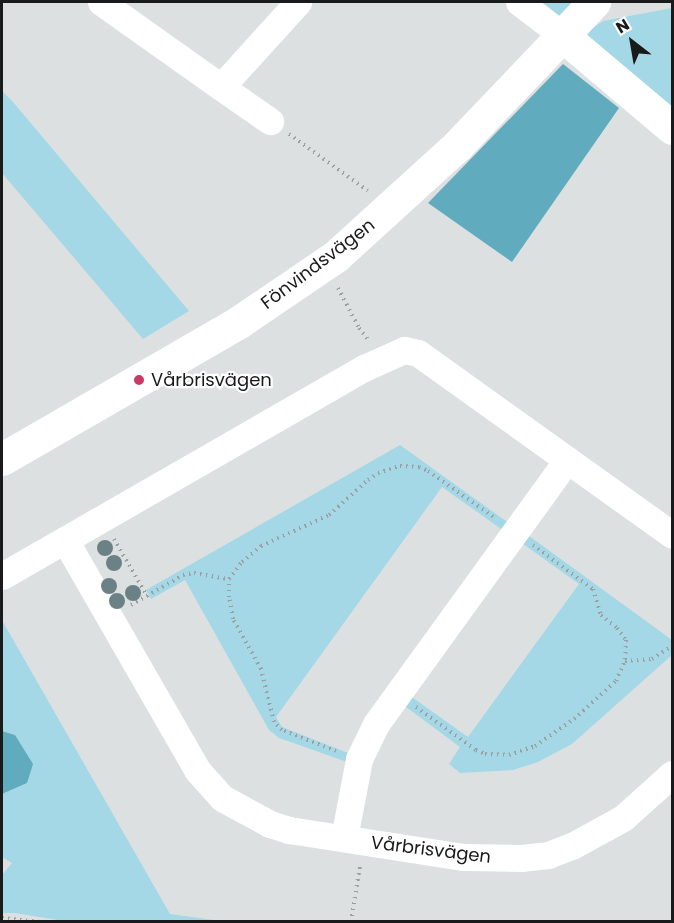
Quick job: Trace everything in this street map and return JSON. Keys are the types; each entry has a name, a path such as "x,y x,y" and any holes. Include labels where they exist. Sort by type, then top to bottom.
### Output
{"street":[{"path":"101,2 270,121"},
{"path":"220,87 298,2"},
{"path":"519,2 562,35 672,128"},
{"name":"Fönvindsvägen","path":"2,459 239,322 336,256 457,146 562,35 596,4"},
{"path":"2,576 385,357 405,350 418,353 672,535"},
{"path":"354,840 359,759 376,724 567,460"},
{"name":"Vårbrisvägen","path":"65,540 182,746 209,785 222,798 270,824 289,830 464,857 521,858 548,855 572,846 622,818 672,774"}],"path":[{"path":"270,121 369,192"},
{"path":"361,198 377,183"},
{"path":"336,284 358,327 385,357"},
{"path":"359,759 282,730 274,722 261,669 233,619 229,579 242,562 261,546 329,515 368,480 400,466 419,467 428,471 593,589 601,615 617,628 626,640 625,661 616,681 574,719 535,746 509,755 486,754 476,750 398,694"},
{"path":"102,519 147,596 190,573 229,579"},
{"path":"625,661 652,659 672,646"},
{"path":"351,921 354,840"},
{"path":"2,918 40,921"}],"shaded area":[{"path":"542,2 578,2 560,16"},
{"path":"672,8 672,109 589,41 588,35 590,30 603,21"},
{"path":"563,64 619,108 512,262 428,203"},
{"path":"2,91 189,311 143,339 2,173"},
{"path":"400,445 510,524 504,531 442,487 276,717 282,727 353,755 350,763 279,738 269,730 185,580 151,599 146,590"},
{"path":"525,533 672,640 672,655 572,744 538,762 513,770 460,773 449,764 460,747 402,704 409,695 468,737 579,584 519,541"},
{"path":"3,622 170,914 221,921 70,922 2,913 2,875 12,863 2,857 2,794 27,783 15,735 2,731"},
{"path":"2,731 15,735 33,764 27,783 2,794"}],"place":[{"name":"Vårbrisvägen","path":"139,380"}]}
